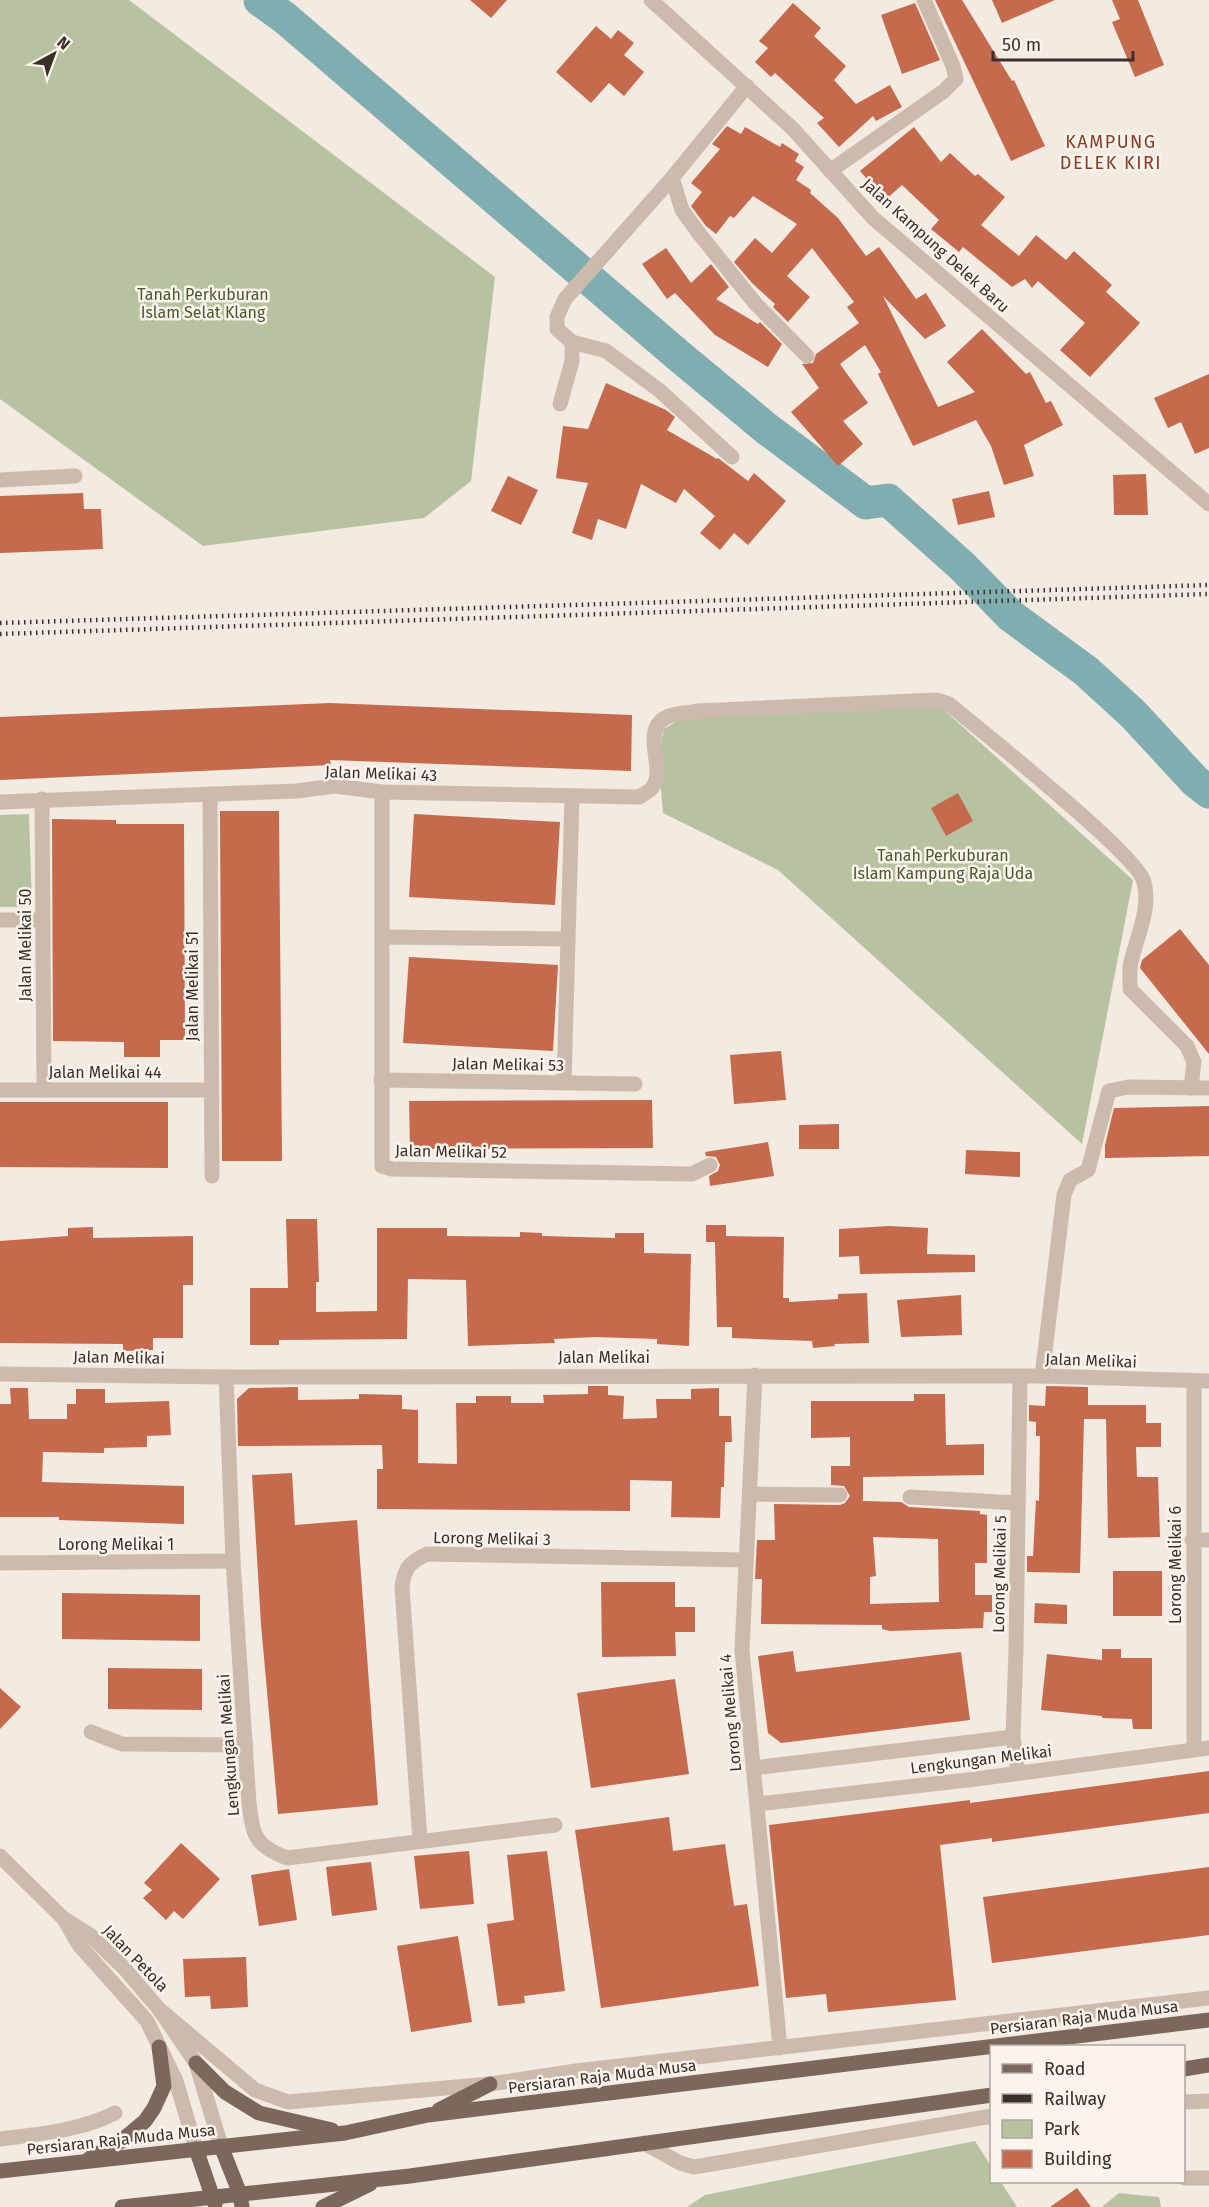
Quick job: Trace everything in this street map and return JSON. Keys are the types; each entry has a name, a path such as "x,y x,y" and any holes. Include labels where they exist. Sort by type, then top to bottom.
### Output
{"main road":[{"name":"Persiaran Raja Muda Musa","path":"1003,2045 1209,2020"},
{"path":"82,2162 120,2142 145,2121 164,2086 159,2047"},
{"name":"Persiaran Raja Muda Musa","path":"0,2171 345,2133 428,2115 990,2047"},
{"path":"196,2063 225,2092 259,2113 345,2133"},
{"path":"1185,2069 1209,2065"},
{"path":"428,2115 490,2084"},
{"path":"131,2206 241,2200 990,2095"},
{"path":"221,2146 241,2200"},
{"path":"196,2149 215,2202"},
{"path":"323,2207 381,2179"}],"street":[{"name":"Jalan Kampung Delek Baru","path":"651,0 793,129 873,218 1209,504"},
{"path":"830,171 944,91 956,79 953,66 924,0"},
{"path":"732,457 658,390 606,351 572,342 556,329 557,317 565,299 672,178 747,86"},
{"path":"672,178 682,210 701,236 755,303 807,356"},
{"path":"560,404 572,361 572,342"},
{"path":"0,480 75,476"},
{"name":"Jalan Melikai 43","path":"0,802 210,795 335,786 382,792 639,797 651,789 656,778 655,731 661,721 670,716 697,711 922,700 949,704 1072,807 1125,855 1144,879 1146,894 1141,935 1131,963 1130,989 1187,1047 1194,1062 1191,1088"},
{"name":"Jalan Melikai 52","path":"382,792 382,1166 392,1169 692,1174 710,1165"},
{"name":"Jalan Melikai 51","path":"210,795 212,1176"},
{"path":"564,1083 573,796"},
{"name":"Jalan Melikai 50","path":"42,799 44,1090"},
{"path":"0,920 44,920"},
{"path":"382,937 568,939"},
{"name":"Jalan Melikai 53","path":"381,1080 635,1084"},
{"path":"1042,1376 1064,1195 1070,1180 1088,1170 1109,1090 1128,1087 1209,1088"},
{"name":"Jalan Melikai 44","path":"0,1090 211,1090"},
{"name":"Jalan Melikai","path":"0,1374 226,1377 1042,1376 1202,1381"},
{"name":"Lorong Melikai 4","path":"755,1375 742,1650 780,2048"},
{"name":"Lengkungan Melikai","path":"226,1377 233,1561 252,1831 265,1849 287,1857 555,1825"},
{"name":"Lorong Melikai 5","path":"1018,1772 1012,1737 1020,1377"},
{"name":"Lorong Melikai 6","path":"1202,1381 1192,1540 1202,1748"},
{"path":"750,1494 840,1495"},
{"path":"910,1497 1018,1503"},
{"path":"1192,1540 1209,1540"},
{"name":"Lorong Melikai 3","path":"420,1840 402,1587 404,1570 414,1560 427,1554 746,1560"},
{"name":"Lorong Melikai 1","path":"0,1563 233,1561"},
{"path":"91,1732 122,1744 246,1745"},
{"path":"753,1768 1012,1737"},
{"name":"Lengkungan Melikai","path":"757,1804 1202,1748"},
{"name":"Jalan Petola","path":"0,1856 63,1918 90,1935 124,1968 159,2008 196,2063 213,2111 221,2146"},
{"path":"63,1918 79,1945 147,2021 176,2080 196,2149"},
{"path":"159,2008 255,2090 288,2102 490,2084 576,2071 1209,1998"},
{"path":"1185,2102 1209,2101"},
{"path":"0,2139 62,2130 102,2120 115,2113"},
{"path":"644,2143 680,2163 694,2167 990,2116"},
{"path":"1185,2178 1208,2182"}],"green space":[{"name":"Tanah Perkuburan Islam Selat Klang","path":"0,0 129,0 495,277 471,481 424,518 203,546 0,399"},
{"name":"Tanah Perkuburan Islam Kampung Raja Uda","path":"924,705 943,709 1133,880 1082,1144 778,870 663,813 658,753 664,729 680,719"},
{"path":"29,814 32,907 0,907 0,815"},
{"path":"975,2141 990,2164 990,2183 1002,2183 1017,2207 687,2207 705,2195"},
{"path":"1119,2193 1159,2197 1161,2207 1102,2207"}],"building":[{"path":"470,0 507,0 491,18"},
{"path":"935,0 962,0 1012,81 1014,80 1045,146 1011,161"},
{"path":"992,0 1055,0 1002,23"},
{"path":"1112,0 1138,0 1164,65 1135,77 1112,22 1120,19"},
{"path":"793,3 821,28 814,36 846,66 834,80 856,104 890,85 902,107 876,121 873,116 839,147 817,123 824,118 775,73 771,77 755,62 768,48 759,41"},
{"path":"915,3 940,60 902,74 881,15"},
{"path":"596,26 611,39 618,30 634,43 624,55 644,72 624,96 609,83 591,103 556,72"},
{"path":"727,126 741,134 745,127 780,147 782,143 799,154 795,161 804,167 796,180 811,190 810,193 838,218 866,256 879,247 916,299 926,293 946,326 925,339 883,296 938,407 975,392 947,362 982,329 1026,374 1030,372 1046,403 1051,401 1063,425 1024,445 1034,476 1004,485 991,446 976,420 913,446 878,374 881,372 865,345 840,364 868,403 843,421 863,444 838,466 791,412 819,388 802,364 813,363 816,354 859,323 847,307 854,302 812,248 787,276 810,297 788,322 773,307 775,304 734,262 755,238 772,253 797,224 753,196 734,218 730,216 716,234 706,226 691,206 702,192 691,183 720,149 712,144"},
{"path":"914,127 941,162 950,153 975,176 978,174 1005,197 981,225 1019,256 1036,235 1066,260 1074,251 1112,285 1106,292 1140,323 1090,377 1060,350 1085,323 1038,281 1032,288 1025,279 1012,287 963,247 959,252 931,229 939,220 902,185 885,200 860,171"},
{"path":"666,248 691,283 711,264 729,287 716,299 758,324 760,322 782,344 768,367 715,335 675,293 667,299 642,264"},
{"path":"1209,374 1209,448 1195,454 1181,422 1168,428 1154,398"},
{"path":"606,383 666,410 675,417 667,430 718,458 748,481 754,473 786,501 748,545 734,533 720,550 700,533 715,516 684,489 676,503 641,484 626,529 598,519 592,540 572,533 588,483 556,478 563,426 588,429"},
{"path":"1146,474 1148,515 1114,515 1113,475"},
{"path":"508,476 538,490 521,525 491,511"},
{"path":"989,491 995,517 958,525 952,499"},
{"path":"83,493 84,509 101,509 103,549 0,553 0,496"},
{"path":"330,703 632,715 631,771 330,760 331,765 0,780 0,717"},
{"path":"958,793 973,821 946,836 931,808"},
{"path":"220,811 279,811 282,1161 222,1161"},
{"path":"414,814 560,822 555,905 409,897"},
{"path":"52,819 116,820 116,824 184,824 185,1040 160,1040 160,1057 124,1057 124,1042 53,1041"},
{"path":"1180,929 1209,965 1209,1054 1140,968 1142,960"},
{"path":"409,957 558,965 553,1051 403,1043"},
{"path":"781,1051 786,1100 734,1104 730,1055"},
{"path":"652,1100 653,1148 410,1149 409,1101"},
{"path":"0,1102 168,1102 168,1168 0,1167"},
{"path":"1209,1106 1209,1156 1105,1158 1105,1145 1114,1108"},
{"path":"839,1124 839,1149 799,1149 799,1125"},
{"path":"768,1142 774,1176 710,1186 709,1176 718,1171 720,1165 716,1157 706,1156 705,1152"},
{"path":"966,1150 1020,1152 1020,1177 965,1174"},
{"path":"286,1219 317,1219 319,1282 316,1282 316,1312 377,1311 377,1228 447,1228 447,1236 520,1237 520,1232 542,1233 542,1236 615,1238 615,1233 644,1233 644,1253 691,1254 689,1346 657,1344 657,1339 595,1337 554,1339 555,1343 468,1346 466,1280 408,1279 407,1339 279,1340 279,1345 250,1345 250,1288 288,1288"},
{"path":"706,1225 726,1225 726,1236 784,1237 783,1298 789,1298 789,1302 838,1299 838,1294 867,1293 869,1343 834,1344 835,1346 813,1348 812,1341 732,1338 732,1327 717,1327 715,1242 706,1242"},
{"path":"889,1226 928,1228 927,1254 975,1255 975,1272 860,1274 859,1256 839,1257 839,1229"},
{"path":"93,1227 93,1238 193,1236 193,1285 183,1285 183,1338 153,1338 153,1350 123,1351 123,1344 0,1343 0,1241 68,1236 68,1228"},
{"path":"961,1295 962,1335 901,1337 897,1300"},
{"path":"588,1386 608,1386 608,1395 624,1396 623,1419 657,1418 656,1399 691,1399 691,1389 719,1388 719,1416 731,1416 732,1442 725,1442 724,1487 721,1487 720,1518 671,1517 672,1481 630,1480 630,1511 377,1509 377,1469 383,1469 382,1445 238,1446 237,1399 249,1388 298,1387 298,1400 359,1399 359,1394 402,1395 402,1409 418,1410 418,1463 457,1464 456,1403 476,1403 476,1396 511,1396 511,1403 544,1403 543,1395 588,1394"},
{"path":"1046,1386 1088,1387 1088,1405 1146,1405 1146,1423 1161,1423 1161,1447 1136,1447 1137,1477 1158,1477 1160,1537 1108,1538 1106,1419 1084,1419 1080,1573 1027,1572 1027,1556 1033,1556 1036,1500 1039,1501 1040,1436 1036,1436 1036,1422 1029,1421 1029,1405 1045,1406"},
{"path":"10,1388 28,1388 29,1419 67,1419 67,1404 76,1404 76,1389 105,1389 105,1403 169,1401 171,1435 147,1436 147,1447 104,1448 104,1453 43,1452 42,1482 184,1486 184,1524 59,1520 59,1517 0,1517 0,1404 11,1404"},
{"path":"914,1394 945,1394 946,1445 984,1444 984,1475 863,1477 863,1501 901,1502 909,1507 980,1511 980,1514 987,1515 987,1563 975,1563 975,1595 992,1595 992,1612 984,1612 983,1628 890,1631 882,1629 882,1625 761,1624 762,1579 755,1579 757,1540 775,1540 774,1504 840,1505 845,1503 850,1496 844,1486 831,1485 831,1466 850,1466 850,1437 811,1438 811,1401 914,1401","holes":["873,1537 938,1539 939,1602 870,1604 870,1577 876,1576"]},
{"path":"292,1473 295,1525 357,1520 378,1805 278,1814 261,1624 252,1475"},
{"path":"1113,1571 1162,1571 1162,1616 1113,1616"},
{"path":"601,1582 675,1582 675,1607 695,1607 695,1632 675,1632 676,1656 602,1657"},
{"path":"62,1593 200,1595 200,1641 62,1639"},
{"path":"1035,1603 1067,1605 1067,1624 1034,1623"},
{"path":"1102,1649 1121,1649 1121,1658 1152,1658 1152,1729 1133,1729 1132,1719 1102,1718 1102,1716 1041,1710 1047,1654 1102,1660"},
{"path":"793,1651 796,1672 961,1652 970,1720 781,1743 768,1733 758,1656"},
{"path":"108,1668 202,1669 202,1710 108,1709"},
{"path":"675,1679 689,1774 591,1788 577,1693"},
{"path":"0,1688 21,1707 0,1729"},
{"path":"1209,1771 1209,1813 992,1842 992,1838 940,1845 956,2000 828,2012 826,1994 786,1998 769,1825 970,1800 970,1803"},
{"path":"669,1817 673,1851 725,1844 734,1906 747,1904 759,1986 601,2008 575,1830"},
{"path":"181,1843 220,1879 183,1919 174,1911 166,1920 143,1898 152,1890 144,1883"},
{"path":"469,1851 474,1904 420,1909 414,1856"},
{"path":"547,1851 565,1991 524,1996 525,2003 498,2006 487,1924 514,1920 507,1855"},
{"path":"371,1862 377,1910 332,1916 326,1867"},
{"path":"1209,1867 1209,1935 992,1963 983,1897"},
{"path":"289,1869 297,1920 259,1926 251,1875"},
{"path":"458,1936 472,2022 411,2032 397,1946"},
{"path":"246,1957 248,2007 211,2009 210,1996 185,1997 183,1959"},
{"path":"1077,2188 1091,2207 1050,2207"}],"waterway":[{"path":"260,0 285,18 767,429 866,503 888,500 962,566 1011,616 1086,671 1133,714 1195,781 1209,792"}],"railway":[{"path":"0,623 1209,585"},
{"path":"0,634 1209,594"}],"district":[{"name":"KAMPUNG DELEK KIRI","path":"1111,152"}]}
